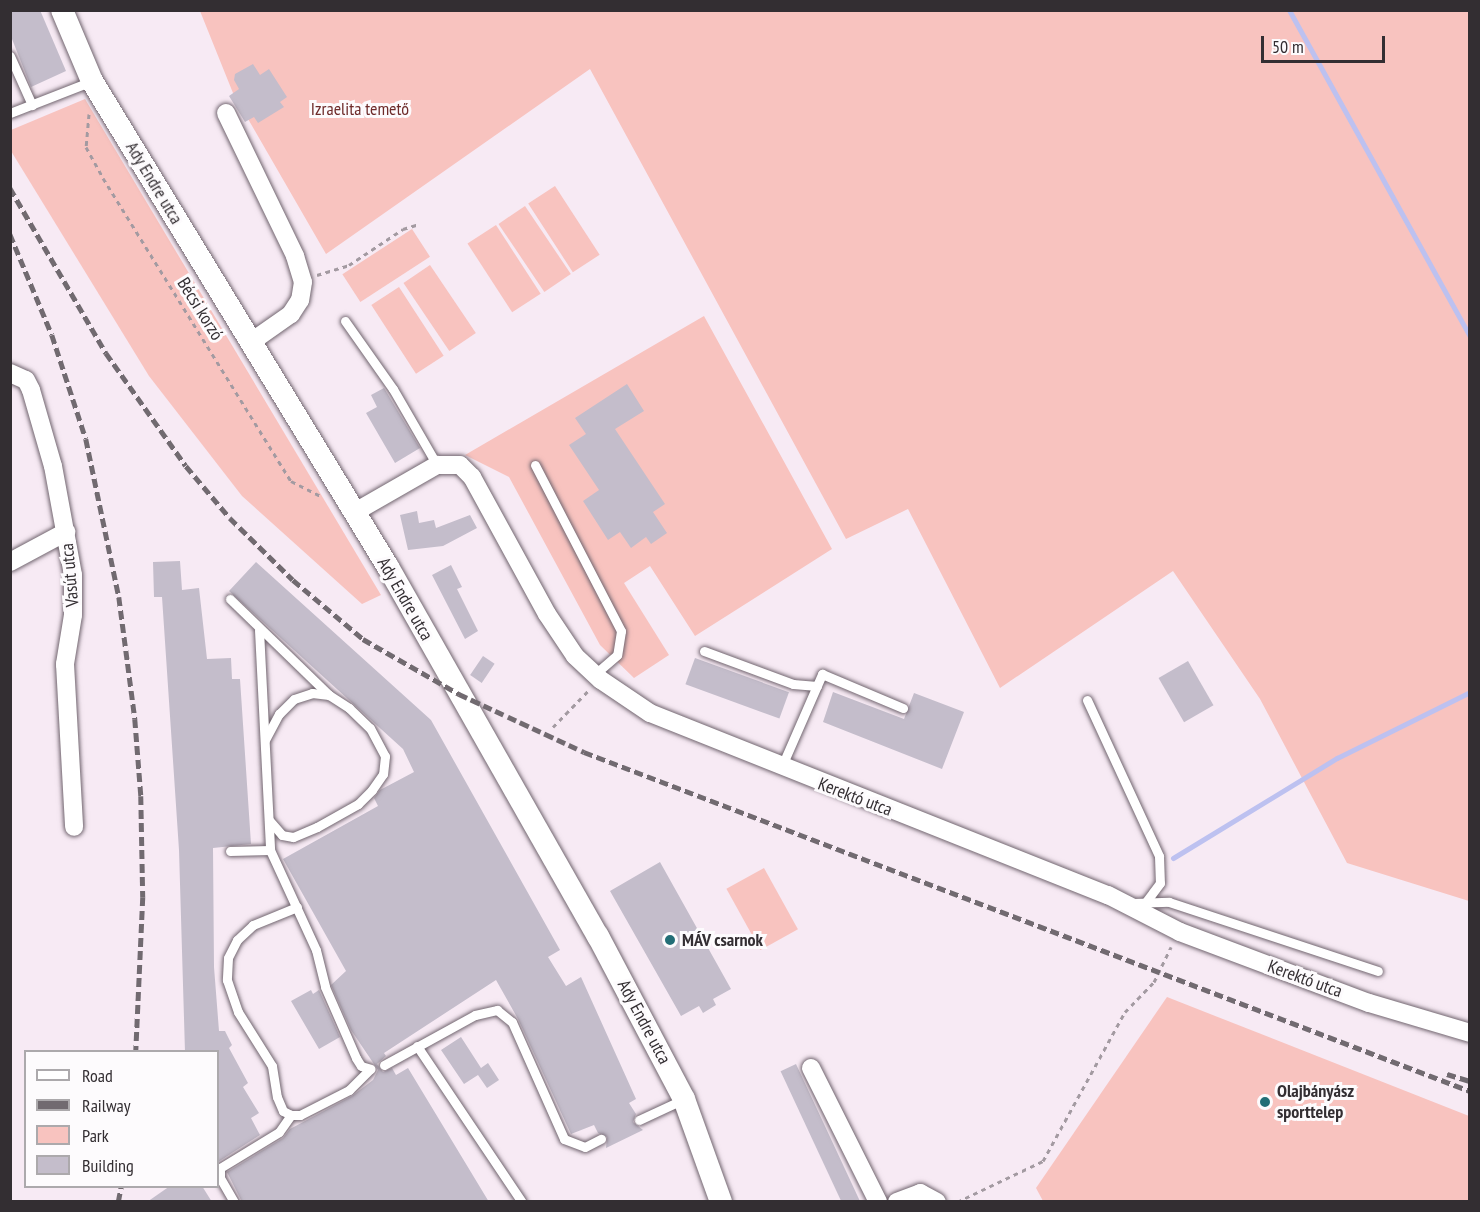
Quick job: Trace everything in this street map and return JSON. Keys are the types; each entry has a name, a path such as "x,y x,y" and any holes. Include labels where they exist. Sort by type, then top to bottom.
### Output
{"street":[{"name":"Ady Endre utca","path":"62,10 92,81 355,513 592,926 684,1099 722,1202"},
{"path":"226,113 295,256 303,282 300,300 291,314 251,342"},
{"name":"Vasút utca","path":"10,373 18,374 31,390 53,466 66,532 75,596 65,664 74,827"},
{"name":"Kerektó utca","path":"437,465 453,463 472,477 557,631 597,677 650,713 781,768 1136,903 1180,932 1369,1003 1470,1033"},
{"path":"355,513 437,465"},
{"path":"10,562 66,532"},
{"path":"810,1068 878,1202"},
{"path":"897,1202 920,1193 937,1202"}],"lane":[{"path":"10,56 32,105"},
{"path":"10,113 92,81"},
{"path":"345,321 393,389 437,465"},
{"path":"535,465 621,631 617,655 597,677"},
{"path":"230,599 259,630 329,695 349,708 381,743 386,756 383,774 358,804 293,837 275,831 268,818"},
{"path":"259,630 270,850 297,908 356,1058 370,1069 349,1090 300,1115 291,1115 283,1111 272,1066 238,1012 227,980 228,958 237,940 253,926 297,908"},
{"path":"704,651 793,684 816,686"},
{"path":"781,768 822,674 903,708"},
{"path":"264,742 279,714 294,699 312,693 329,695"},
{"path":"1086,700 1160,856 1160,883 1136,903"},
{"path":"230,852 270,850"},
{"path":"1136,903 1169,902 1378,970"},
{"path":"384,1065 474,1015 497,1011 506,1015 564,1139 585,1147 601,1139"},
{"path":"417,1046 522,1202"},
{"path":"639,1120 684,1099"},
{"path":"234,1202 220,1178 220,1168 279,1132 291,1115"}],"path":[{"name":"Bécsi korzó","path":"92,81 86,147 103,178 291,481 323,497"},
{"path":"303,282 349,265 403,229 419,224"},
{"path":"552,727 597,677"},
{"path":"957,1202 1043,1161 1125,1012 1154,982 1180,932"}],"green space":[{"name":"Izraelita temető","path":"200,11 1469,11 1469,901 1347,863 1260,699 1173,571 1000,688 908,509 846,539 590,69 326,254 233,93"},
{"path":"85,99 381,595 362,604 242,496 149,376 11,151 11,130"},
{"path":"555,186 600,255 573,272 528,203"},
{"path":"525,206 571,274 544,292 498,224"},
{"path":"496,225 541,294 512,312 467,244"},
{"path":"412,229 430,257 360,302 342,274"},
{"path":"430,265 476,333 449,351 403,283"},
{"path":"399,287 444,356 416,374 371,305"},
{"path":"704,316 832,549 695,636 650,566 624,583 669,655 634,678 600,645 509,477 465,455"},
{"path":"764,868 798,929 760,950 726,889"},
{"name":"Olajbányász sporttelep","path":"1167,997 1469,1116 1469,1201 1043,1201 1036,1188"}],"building":[{"path":"10,10 40,10 66,71 31,87 10,34"},
{"path":"253,64 260,75 269,69 287,97 280,102 284,107 258,123 254,117 245,122 229,96 239,89 234,80 235,74"},
{"path":"627,384 644,411 615,429 665,504 653,512 667,533 651,544 646,537 631,548 620,532 608,540 583,501 599,490 569,445 586,434 575,418"},
{"path":"384,388 420,448 395,463 366,413 377,407 371,395"},
{"path":"417,511 419,523 434,520 436,528 470,515 477,528 443,546 408,550 400,515"},
{"path":"180,561 182,590 199,588 207,659 231,658 232,679 240,679 251,844 213,848 214,967 219,1031 225,1031 232,1045 229,1048 248,1083 243,1087 259,1113 251,1118 260,1135 219,1161 219,1050 185,1050 179,850 162,597 154,597 153,562"},
{"path":"256,562 431,720 560,950 548,957 566,986 581,977 636,1099 629,1103 636,1114 633,1122 643,1130 606,1148 607,1137 598,1133 594,1125 571,1134 518,1019 496,980 384,1053 386,1056 377,1064 383,1072 392,1068 396,1075 408,1068 489,1202 242,1202 227,1172 283,1138 290,1129 352,1096 373,1080 378,1070 351,1030 331,985 346,971 283,859 378,806 374,798 380,790 414,772 403,749 229,591"},
{"path":"451,565 462,587 457,589 478,631 465,639 432,575"},
{"path":"483,656 495,664 482,683 470,675"},
{"path":"695,658 789,692 779,719 685,684"},
{"path":"1188,661 1214,705 1184,722 1159,678"},
{"path":"833,692 904,719 914,693 964,712 942,769 823,722"},
{"name":"MÁV csarnok","path":"660,862 731,989 713,999 716,1005 703,1013 699,1006 681,1016 610,891"},
{"path":"311,990 313,994 319,990 340,1037 319,1049 291,1001"},
{"path":"461,1037 481,1068 488,1063 499,1080 487,1088 478,1075 464,1084 441,1050"},
{"path":"796,1064 860,1202 842,1202 781,1071"},
{"path":"167,1188 203,1188 212,1202 147,1202"}],"waterway":[{"path":"1289,10 1470,337"},
{"path":"1173,858 1337,758 1470,692"}],"railway":[{"path":"10,188 106,353 186,466 230,518 293,580 363,639 459,694 584,752 1470,1091"},
{"path":"10,234 52,335 86,439 119,597 135,719 141,796 143,897 136,1050"},
{"path":"1447,1074 1470,1081"},
{"path":"118,1202 121,1188"}],"place":[{"name":"MÁV csarnok","path":"670,940"},
{"name":"Olajbányász sporttelep","path":"1265,1102"}]}
